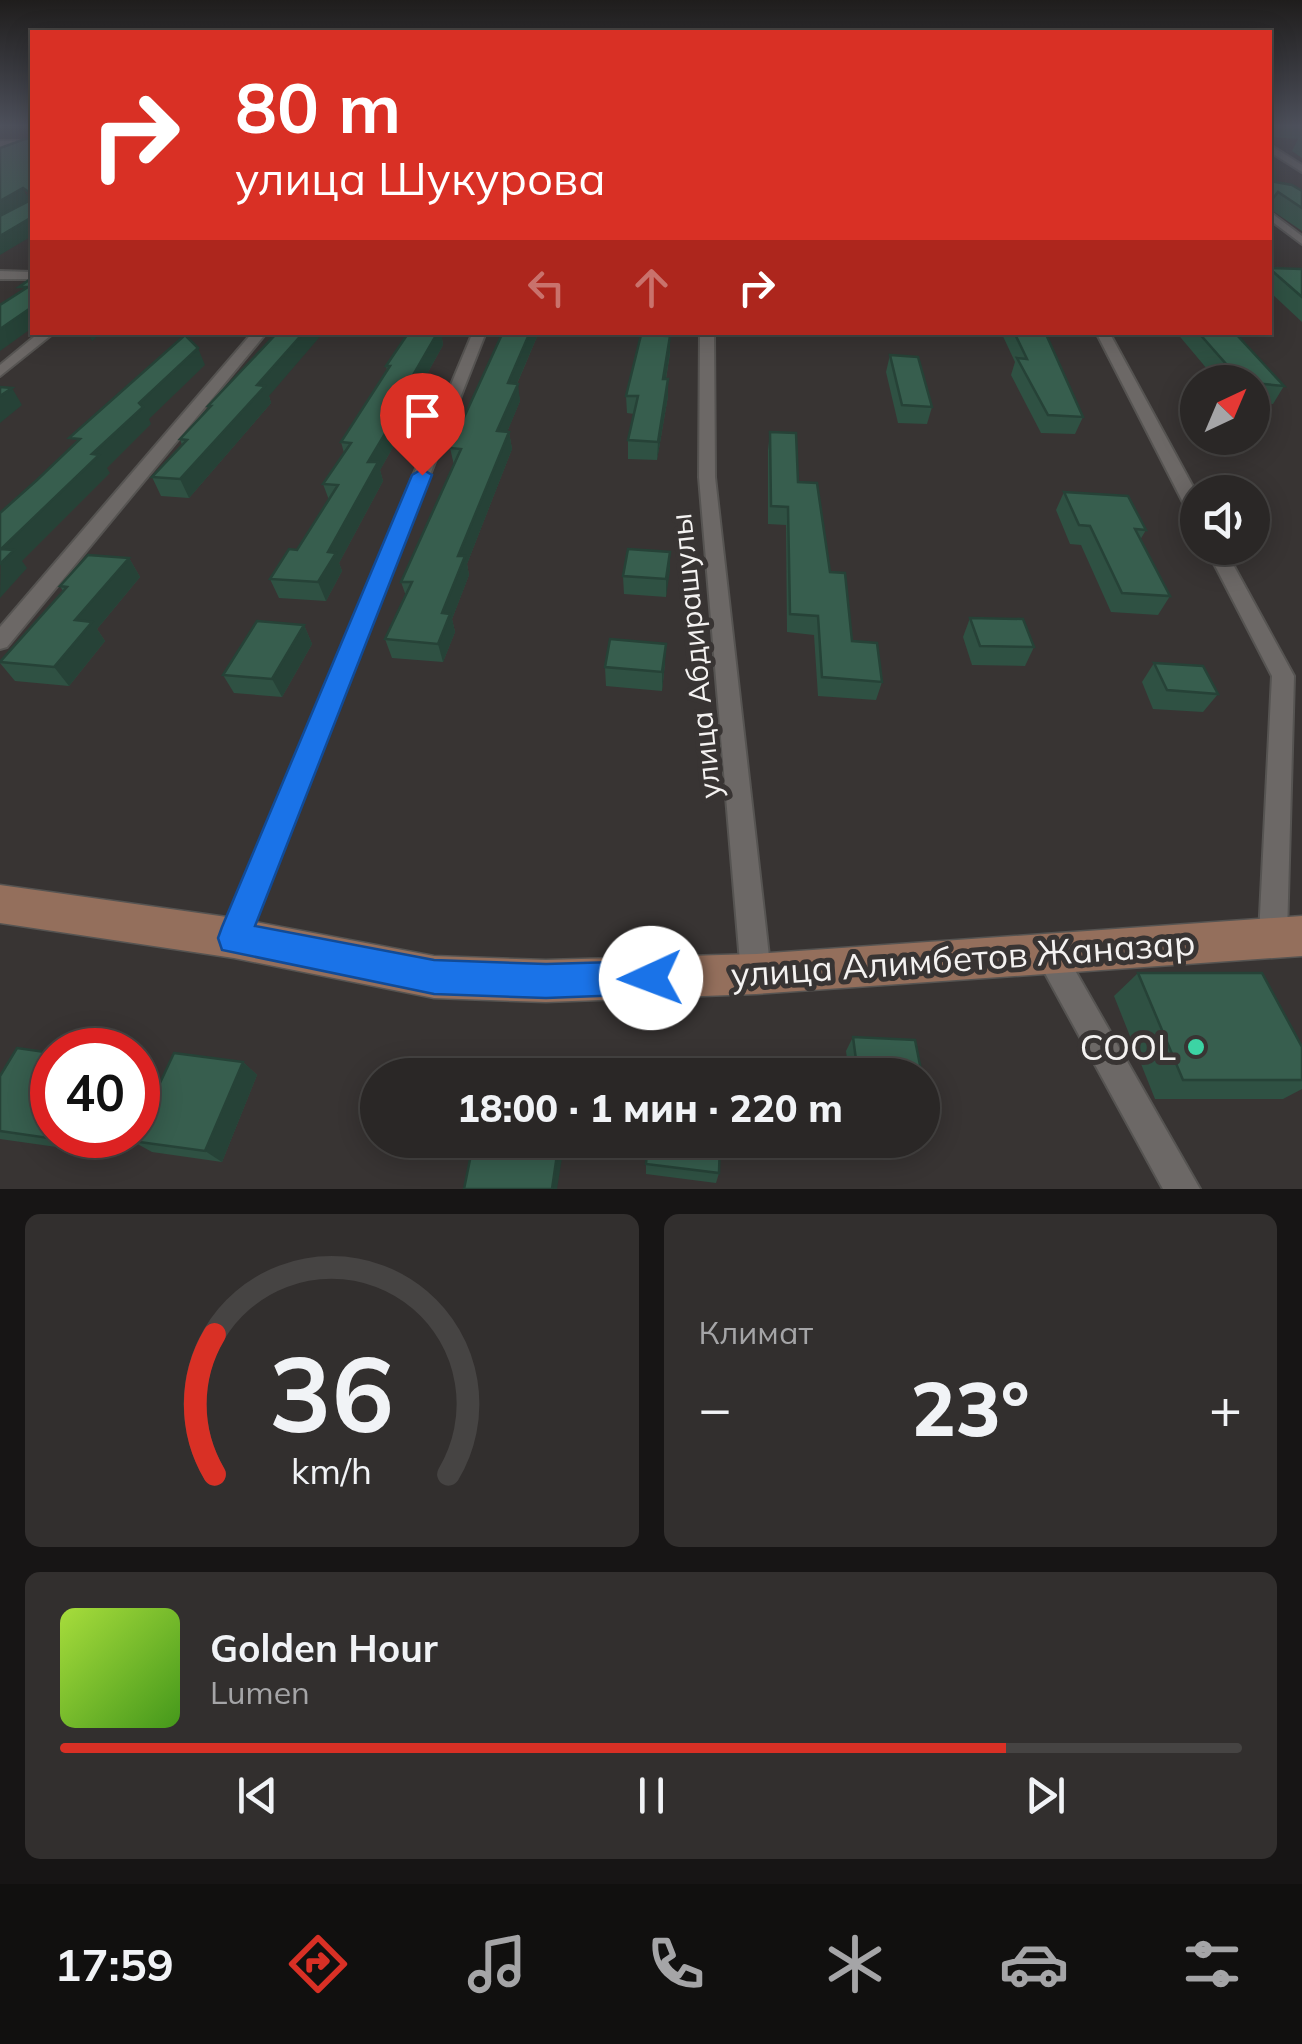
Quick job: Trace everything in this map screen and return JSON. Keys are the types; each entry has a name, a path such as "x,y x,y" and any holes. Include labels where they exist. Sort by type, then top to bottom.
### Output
{"street":[{"path":"1272,216 1302,241"},
{"path":"0,276 30,276"},
{"path":"0,372 45,335"},
{"path":"0,641 258,335"},
{"path":"234,938 479,335"},
{"name":"улица Абдирашулы","path":"707,335 708,477 756,974"},
{"path":"1104,335 1180,480"},
{"path":"1224,565 1283,676 1288,935"},
{"name":"улица Алимбетов Жаназар","path":"0,904 234,938 434,977 546,981 756,974 1288,935"},
{"path":"1050,954 1182,1189"}],"building":[{"path":"0,181 30,181 30,218 0,236 0,216 27,202 29,192 23,188 0,201"},
{"path":"1272,181 1302,191 1302,208 1278,192 1272,200"},
{"path":"1272,268 1302,269 1302,297 1272,271"},
{"path":"30,279 30,308 0,329 0,305 28,287 19,287"},
{"path":"185,335 198,348 92,454 99,455 1,549 14,550 0,564 0,513 80,439 69,438"},
{"path":"275,335 301,335 257,385 265,386 180,479 152,477 187,440 180,439"},
{"path":"407,335 436,335 386,422 392,422 368,462 378,462 328,552 336,553 318,582 270,579 289,549 297,550 338,485 323,484 351,443 341,442 390,366 386,366"},
{"path":"502,335 529,335 508,383 518,384 497,431 509,432 458,556 465,556 442,613 450,614 438,644 385,639 412,582 401,582 461,449 450,448"},
{"path":"641,335 670,336 658,442 628,440 638,396 626,396"},
{"path":"1015,335 1046,335 1083,417 1048,415 1017,358 1027,359"},
{"path":"1201,335 1237,335 1265,365 1227,365"},
{"path":"890,355 918,357 932,407 902,405"},
{"path":"1270,371 1284,386 1270,385"},
{"path":"770,432 796,433 798,482 817,483 830,572 845,573 852,641 877,643 882,682 822,677 818,616 790,614 788,507 771,506"},
{"path":"1064,492 1128,496 1146,530 1135,529 1170,596 1122,593 1090,526 1079,525"},
{"path":"628,549 670,552 666,579 623,576"},
{"path":"88,555 129,558 75,620 92,622 54,667 0,662 67,587 60,586"},
{"path":"970,618 1023,619 1034,647 980,646"},
{"path":"257,621 304,625 272,679 223,675"},
{"path":"610,639 666,644 662,672 605,667"},
{"path":"1154,663 1203,666 1218,694 1167,690"},
{"path":"1138,973 1262,973 1302,1047 1302,1080 1183,1080"},
{"path":"853,1037 915,1040 919,1058 856,1058"},
{"path":"17,1048 30,1050 30,1135 0,1131 0,1076"},
{"path":"174,1053 243,1062 205,1151 160,1145 160,1083"},
{"path":"470,1158 557,1158 552,1189 464,1189"},
{"path":"646,1158 719,1158 719,1173 646,1164"}],"place":[{"name":"COOL","path":"1196,1047"}],"route":[{"path":"422,475 234,938 434,977 546,981 651,978"}]}
